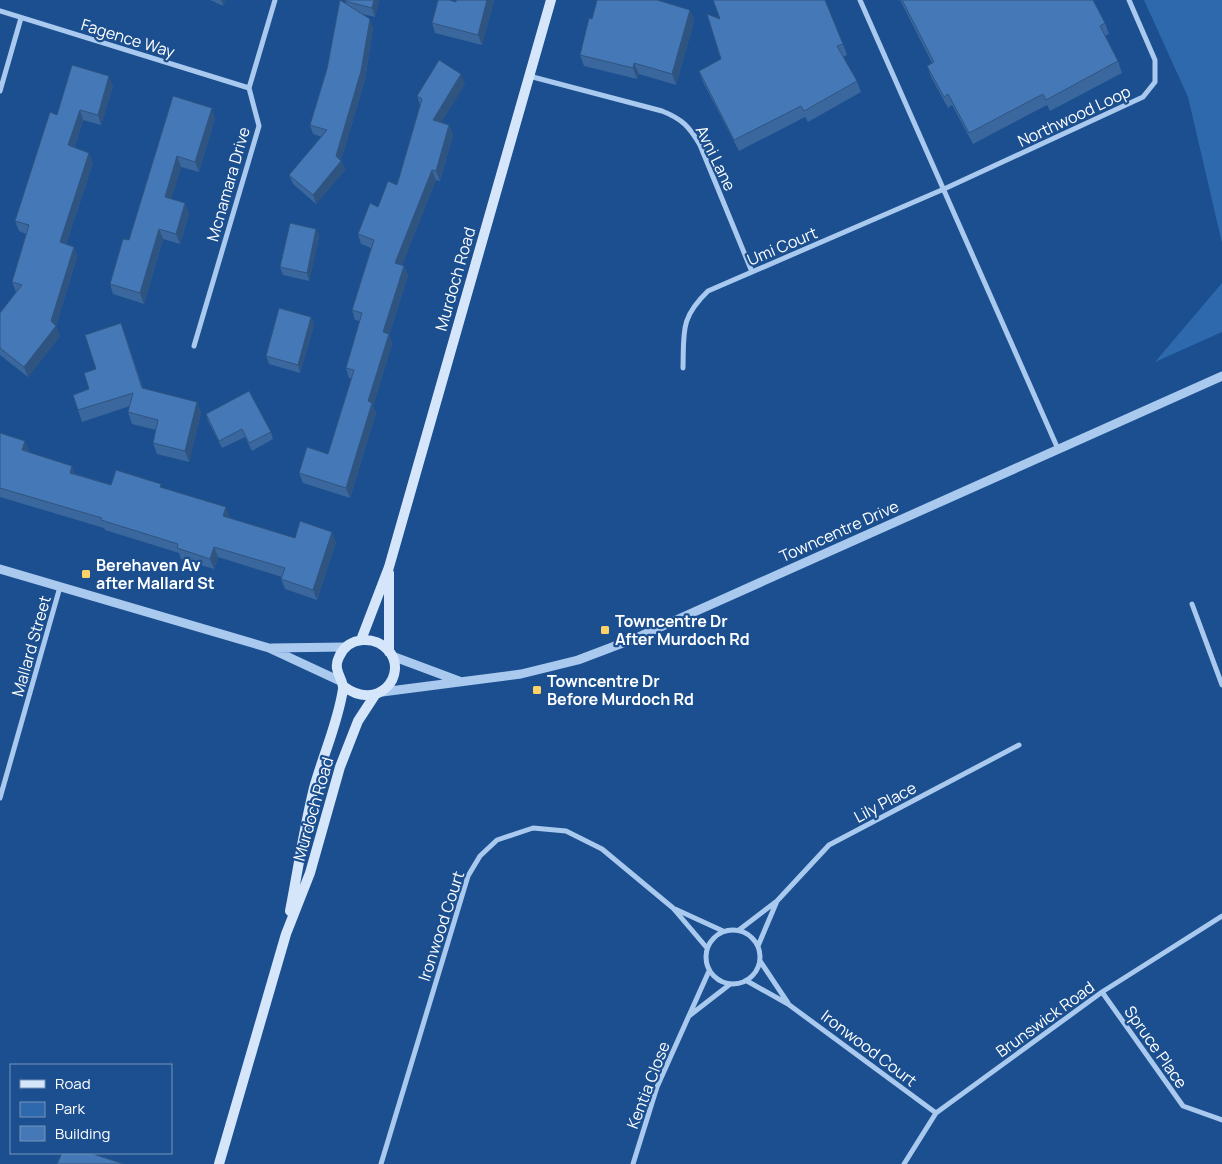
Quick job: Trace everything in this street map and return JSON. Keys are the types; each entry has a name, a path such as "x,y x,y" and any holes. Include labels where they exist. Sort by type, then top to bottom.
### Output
{"main road":[{"name":"Murdoch Road","path":"361,640 389,567 551,0"},
{"name":"Murdoch Road","path":"219,1164 286,934 310,873 340,766 358,721 393,676 390,654 389,567"},
{"path":"346,647 361,640 377,641 390,654"},
{"name":"Murdoch Road","path":"286,934 307,818 342,684 336,669 338,657 346,647"},
{"path":"342,684 354,695 365,697 378,694"}],"street":[{"path":"249,88 275,0"},
{"path":"860,0 1058,449"},
{"name":"Northwood Loop","path":"944,189 1143,97 1155,82 1155,60 1128,0"},
{"name":"Fagence Way","path":"0,11 249,88"},
{"path":"0,91 21,18"},
{"name":"Avni Lane","path":"529,76 662,111 674,116 690,127 700,145 752,272"},
{"name":"Mcnamara Drive","path":"194,346 260,126 249,88"},
{"name":"Umi Court","path":"683,368 684,326 692,306 708,291 944,189"},
{"name":"Towncentre Drive","path":"378,694 459,681 513,676 570,662 636,638 1222,376"},
{"path":"0,569 269,648 342,684"},
{"name":"Mallard Street","path":"0,798 60,587"},
{"path":"1192,604 1222,685"},
{"path":"269,648 346,647"},
{"name":"Towncentre Drive","path":"390,654 459,681"},
{"name":"Lily Place","path":"740,930 777,901 829,845 1019,746"},
{"name":"Ironwood Court","path":"381,1164 468,876 480,856 497,840 533,828 566,830 602,849 672,908 707,948"},
{"name":"Lily Place","path":"758,946 777,901"},
{"name":"Ironwood Court","path":"672,908 723,931 740,930"},
{"name":"Brunswick Road","path":"904,1164 936,1113 1102,992 1222,916"},
{"path":"740,930 753,939 758,946"},
{"path":"723,931 716,935 707,948 706,963 709,971 718,979 729,985 746,981 758,969 760,961"},
{"name":"Ironwood Court","path":"758,946 760,961 788,1004"},
{"name":"Kentia Close","path":"633,1164 657,1087 709,971"},
{"name":"Ironwood Court","path":"746,981 788,1004 936,1113"},
{"name":"Kentia Close","path":"689,1016 729,985"},
{"name":"Spruce Place","path":"1102,992 1183,1106 1222,1120"}],"green space":[{"path":"1144,0 1222,0 1222,243 1188,97"},
{"path":"1222,283 1222,332 1155,362"}],"building":[{"path":"340,0 370,19 361,71 336,156 341,161 313,195 289,175 327,130 310,125 327,69"},
{"path":"345,0 374,0 372,8"},
{"path":"438,0 456,2 456,0 487,0 478,35 432,23"},
{"path":"597,0 657,0 690,10 672,74 634,63 633,68 580,55 589,18 592,19"},
{"path":"713,0 825,0 843,44 837,46 857,81 804,111 801,106 734,140 699,71 721,59 707,14 720,19"},
{"path":"902,0 1093,0 1105,23 1100,26 1118,61 1046,100 1043,94 969,133 948,94 944,97 927,66 934,62"},
{"path":"439,60 461,74 433,120 449,125 436,171 432,170 395,263 404,266 383,332 389,334 368,401 372,403 346,488 299,473 307,447 328,454 354,370 346,368 362,313 352,310 374,240 358,234 370,203 378,207 388,181 397,185 422,99 417,96"},
{"path":"72,65 109,76 98,115 80,110 68,145 89,153 60,242 74,247 51,321 56,326 24,367 0,348 0,313 22,285 12,282 29,225 15,221 50,112 57,115"},
{"path":"173,96 212,108 195,162 177,156 165,197 185,203 176,234 159,229 140,293 110,284 123,239 129,240"},
{"path":"290,223 316,229 307,273 280,267"},
{"path":"279,308 311,317 298,365 266,356"},
{"path":"121,323 142,388 197,402 185,451 153,443 158,420 128,412 133,393 78,410 73,395 89,389 84,373 96,369 85,335"},
{"path":"249,391 271,432 249,443 242,429 219,441 206,414"},
{"path":"0,433 25,441 22,450 72,466 70,473 111,485 116,470 161,484 160,487 226,507 223,516 295,538 300,521 332,532 313,590 281,579 285,568 214,547 210,559 177,548 178,544 101,520 102,518 0,488"},
{"path":"62,1154 93,1154 124,1164 57,1164"}],"place":[{"name":"Berehaven Av after Mallard St","path":"86,574"},
{"name":"Towncentre Dr After Murdoch Rd","path":"605,630"},
{"name":"Towncentre Dr Before Murdoch Rd","path":"537,690"}]}
